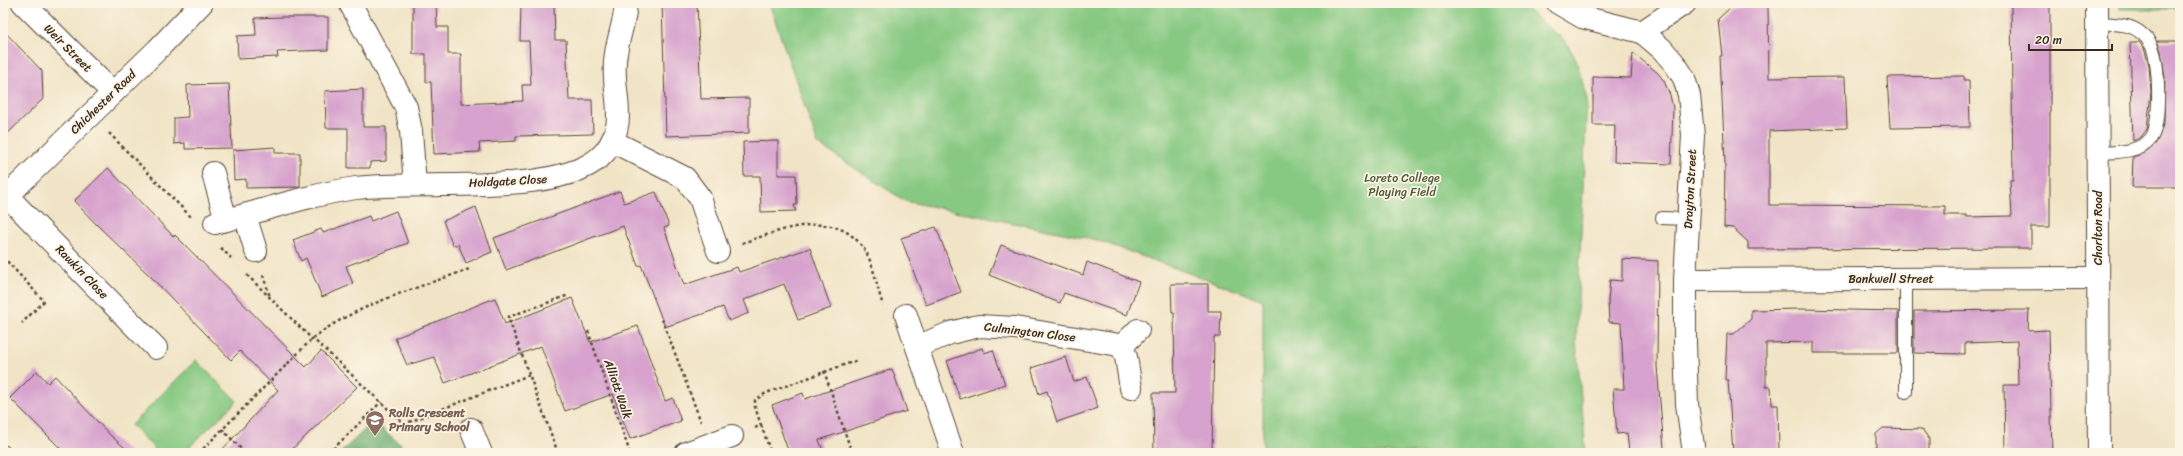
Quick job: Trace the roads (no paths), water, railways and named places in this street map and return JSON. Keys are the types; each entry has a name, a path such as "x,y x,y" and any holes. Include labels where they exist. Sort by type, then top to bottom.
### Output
{"street":[{"name":"Weir Street","path":"23,3 113,93"},
{"name":"Chichester Road","path":"5,198 113,93 202,3"},
{"path":"350,3 369,53 402,98 410,120 415,185"},
{"name":"Holdgate Close","path":"229,219 356,188 529,181 560,177 579,170 596,160 604,153 612,141 617,127 619,111 614,78 615,61 624,21 626,3"},
{"name":"Drayton Street","path":"1558,3 1582,17 1642,32 1662,49 1675,64 1684,78 1689,95 1693,135 1685,280 1686,382 1689,426 1694,453"},
{"path":"1642,32 1685,3"},
{"name":"Chorlton Road","path":"2097,13 2099,153 2099,453"},
{"path":"612,141 685,178 700,198 718,251"},
{"path":"213,173 229,219 256,251"},
{"name":"Rawkin Close","path":"5,198 156,348"},
{"name":"Bankwell Street","path":"1685,280 2098,278"},
{"path":"906,315 953,453"},
{"name":"Culmington Close","path":"917,347 950,333 979,326 1028,330 1122,346"},
{"path":"1131,388 1122,346 1138,330"},
{"path":"471,429 481,453"},
{"path":"686,453 732,436"}],"lane":[{"path":"2097,13 2120,24 2133,28 2142,34 2152,46 2156,62 2158,115 2156,128 2150,139 2132,151 2099,153"},
{"path":"1662,218 1688,218"},
{"path":"1906,279 1906,392"}],"place":[{"name":"Rolls Crescent Primary School","path":"375,437"}],"park label":[{"name":"Loreto College Playing Field","path":"1402,185"}]}
